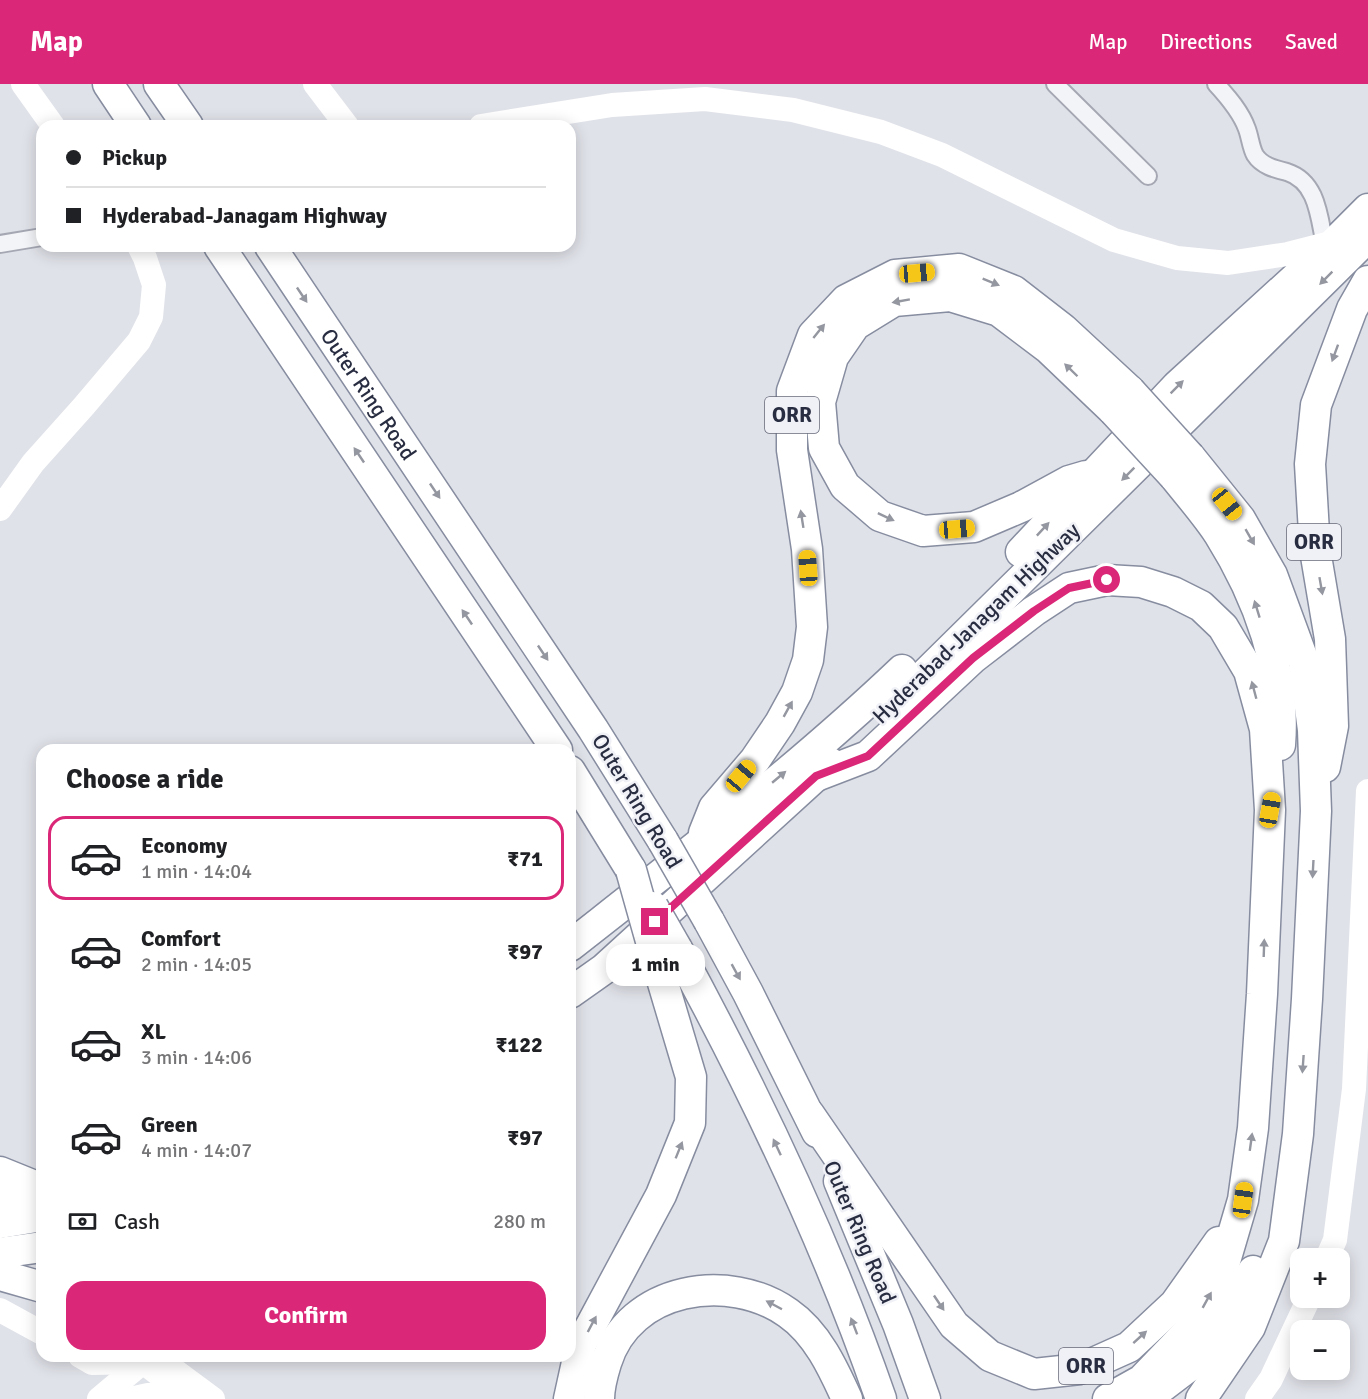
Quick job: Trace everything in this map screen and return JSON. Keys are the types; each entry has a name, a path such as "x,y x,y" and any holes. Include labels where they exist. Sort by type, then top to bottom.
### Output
{"highway":[{"path":"108,84 132,120"},
{"path":"159,84 184,120"},
{"name":"Hyderabad-Janagam Highway","path":"576,941 700,844 873,698 974,602 1177,386 1368,209"},
{"name":"Hyderabad-Janagam Highway","path":"576,989 604,969 894,705 1368,237"},
{"name":"Outer Ring Road","path":"223,252 553,744"},
{"name":"Outer Ring Road","path":"274,252 593,729 663,841 709,921 809,1114 876,1268 925,1399"},
{"name":"ORR","path":"700,844 714,808 755,760 780,723 797,692 808,660 811,615 807,549 792,450 792,391 813,335 846,300 895,275 959,269 1014,291 1063,329 1122,401 1182,466 1240,519 1272,575 1305,662 1313,730 1316,811 1298,1134 1284,1242 1250,1328 1201,1399"},
{"name":"ORR","path":"1316,811 1334,726 1330,639 1314,550 1310,464 1316,405 1352,309 1368,281"},
{"name":"ORR","path":"1095,474 1069,481 1021,507 974,527 923,531 880,516 846,486 824,448 820,402 833,357 855,325 894,301 950,296 999,310 1122,401"},
{"name":"ORR","path":"1182,466 1253,595 1274,663 1282,721 1279,760 1270,810"},
{"name":"ORR","path":"816,776 868,756 973,658 1034,611 1069,588 1107,580 1141,582 1173,592 1201,606 1223,627 1249,671 1265,729 1270,810 1257,1072 1253,1128 1243,1200 1221,1275 1190,1330 1142,1380 1108,1399"},
{"name":"Outer Ring Road","path":"576,781 631,870 667,958 738,1064 790,1174 837,1284 881,1399"},
{"path":"569,1399 581,1344 661,1195 690,1123 691,1077 670,1005 667,958"},
{"name":"ORR","path":"809,1114 954,1325 990,1356 1034,1374 1080,1369 1129,1347 1175,1304 1214,1251 1243,1200"},
{"path":"0,1172 36,1188"},
{"name":"ORR","path":"1146,1399 1188,1367 1237,1305 1269,1239 1288,1209"},
{"path":"1,1216 36,1216"},
{"path":"599,1399 599,1387 610,1351 635,1319 646,1310 672,1297 701,1290 729,1290 743,1292 774,1304 805,1327 828,1360 847,1399"}],"main road":[{"path":"23,84 49,120"},
{"path":"315,84 343,120"},
{"path":"518,120 612,105 705,99 793,110 881,132 942,155 1114,240 1177,258 1228,263 1288,254 1330,244"},
{"path":"0,510 33,463 139,341 151,317 154,285 142,252"},
{"path":"1331,1248 1335,1240 1354,1089 1368,791"},
{"path":"24,1270 1,1216 36,1195"},
{"path":"1257,1399 1271,1379 1304,1308"},
{"path":"0,1310 36,1330"},
{"path":"88,1362 89,1399"},
{"path":"99,1399 149,1362"},
{"path":"122,1399 149,1362"},
{"path":"151,1362 187,1396"},
{"path":"152,1362 213,1399"},
{"path":"130,1399 147,1395 187,1396"}],"street":[{"path":"1055,84 1148,176"},
{"path":"1216,84 1240,114 1254,153 1260,161 1266,166 1292,174 1304,182 1311,191 1316,199 1330,244"},
{"path":"0,243 36,238"}],"route":[{"path":"655,922 816,776 868,756 973,658 1034,611 1069,588 1107,580"}]}
